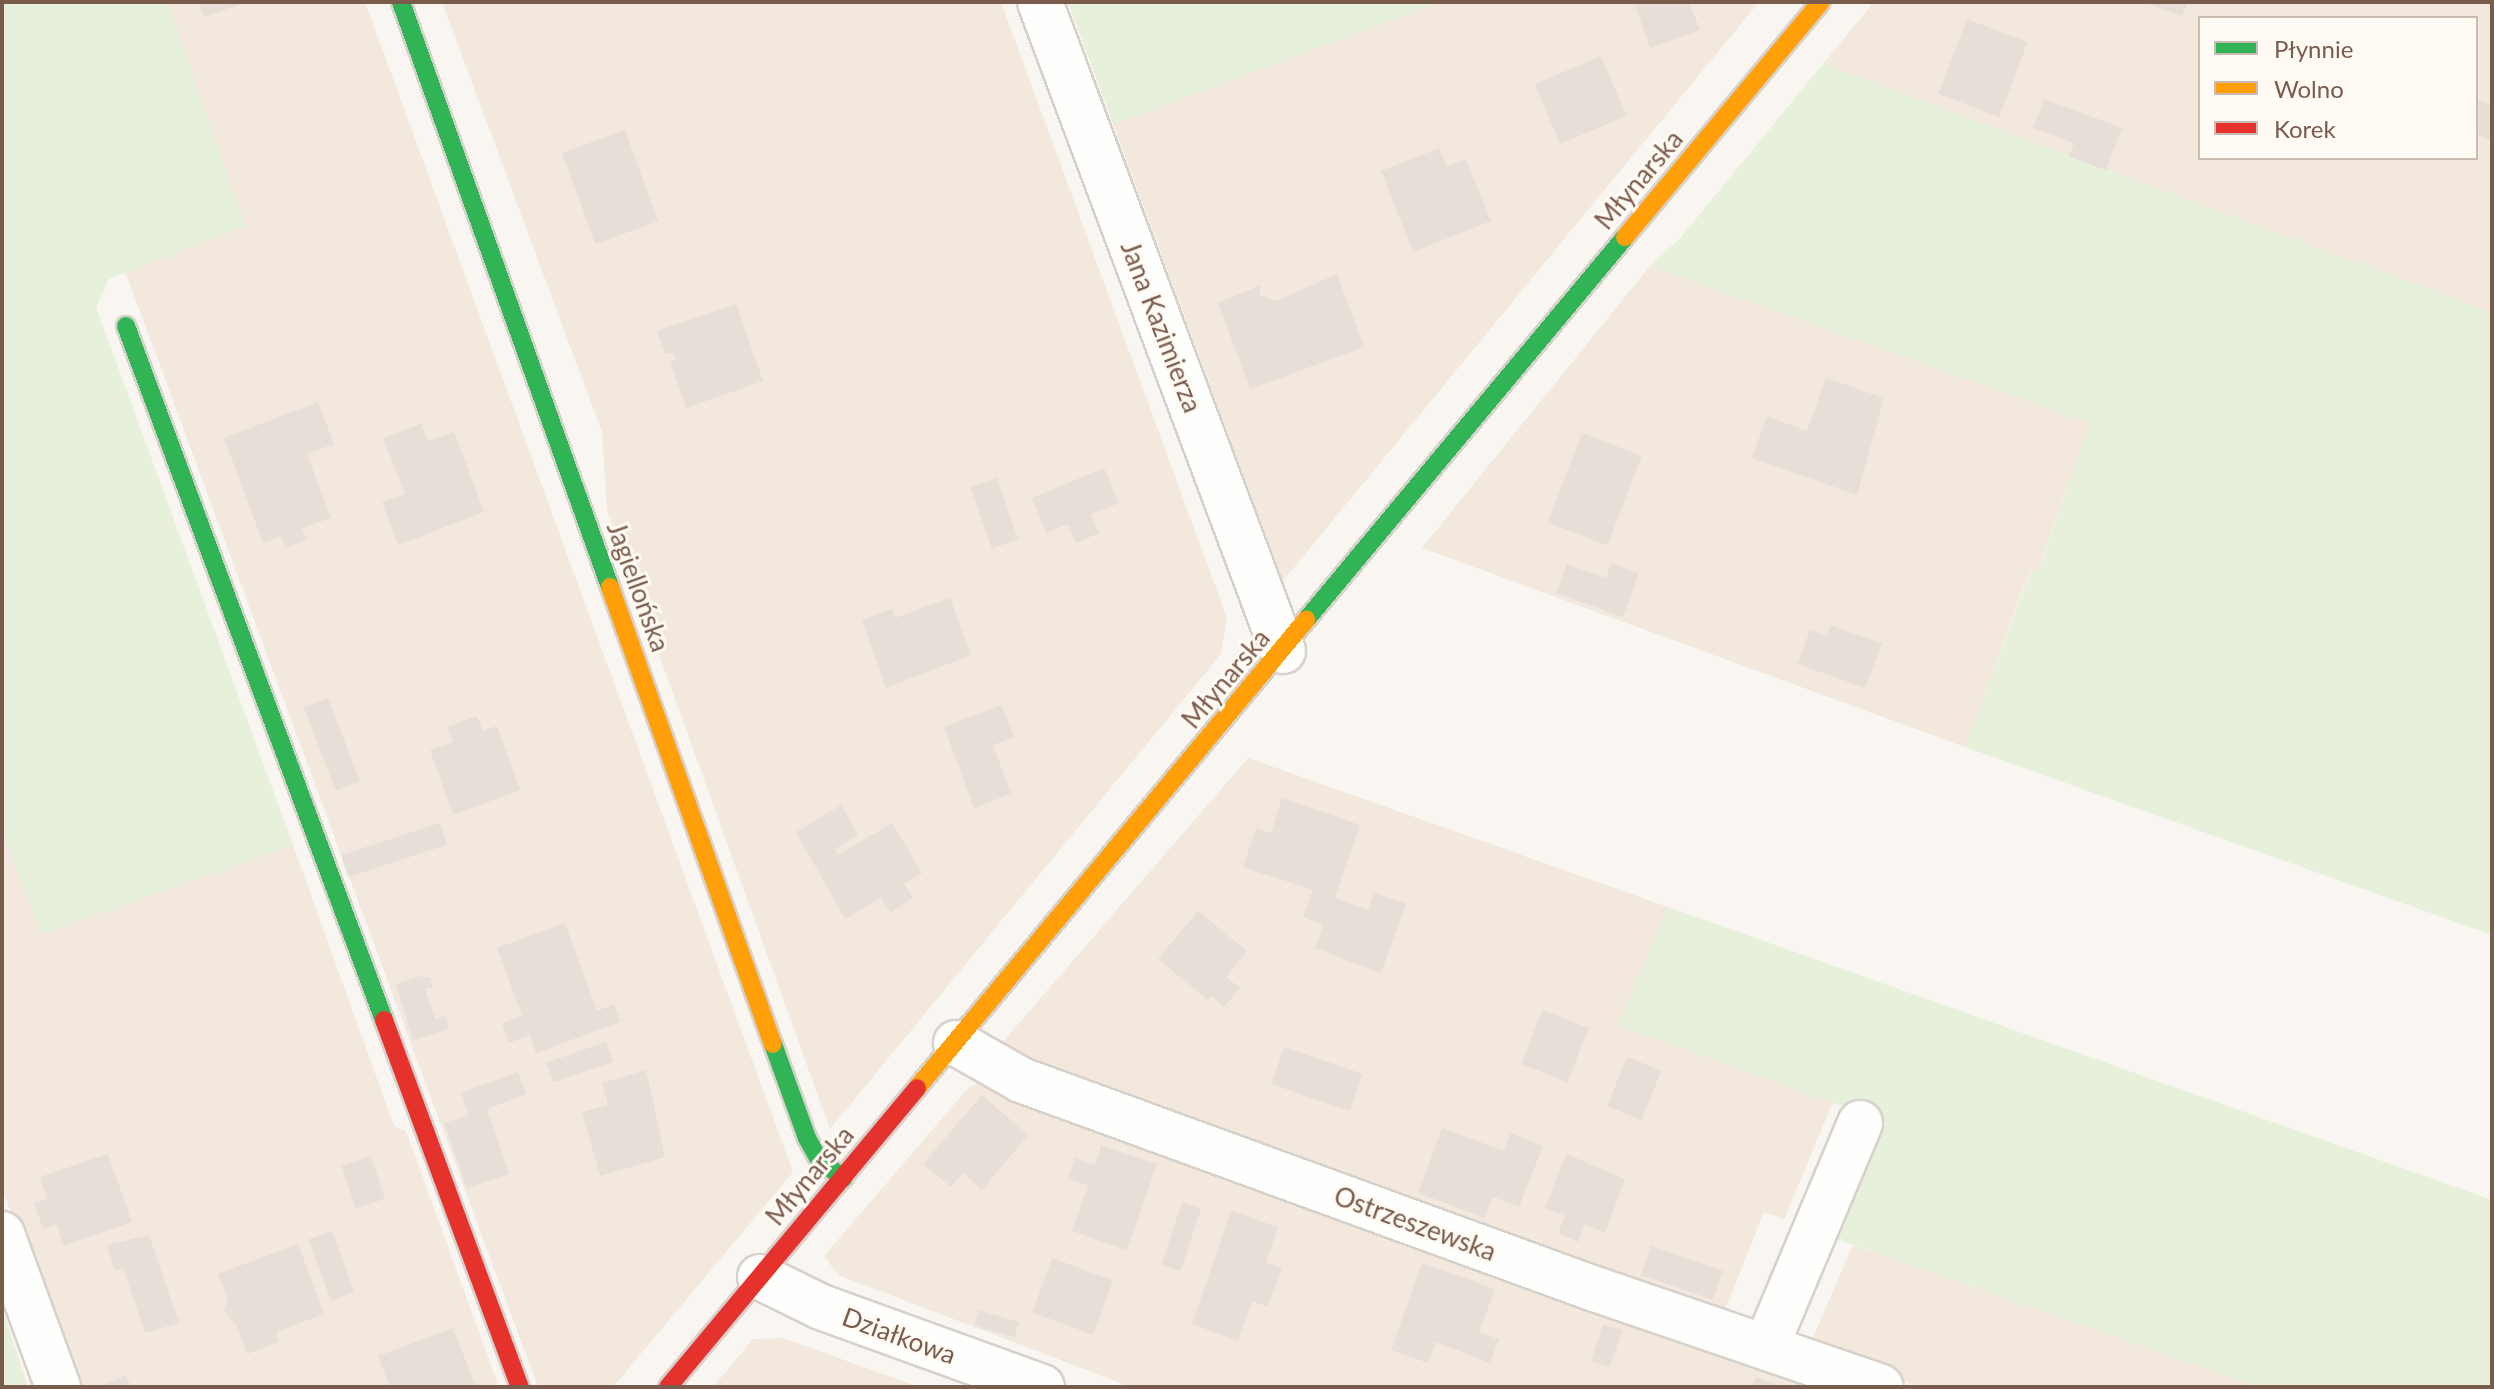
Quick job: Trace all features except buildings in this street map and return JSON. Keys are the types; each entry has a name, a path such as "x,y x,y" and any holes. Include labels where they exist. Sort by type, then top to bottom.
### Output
{"street":[{"name":"Jagiellońska","path":"401,2 807,1138 820,1161 843,1178"},
{"name":"Jana Kazimierza","path":"1040,2 1283,651"},
{"name":"Młynarska","path":"668,1387 1821,2"},
{"path":"126,326 520,1387"},
{"name":"Ostrzeszewska","path":"956,1043 1021,1080 1881,1387"},
{"path":"1766,1347 1860,1123"},
{"path":"2,1234 58,1387"},
{"name":"Działkowa","path":"760,1277 821,1307 1042,1387"}],"shaded area":[{"path":"167,2 365,2 793,1172 613,1387 538,1387 125,271 245,226"},
{"path":"442,2 1001,2 1227,618 1221,654 830,1129 607,510 602,432"},
{"path":"1440,2 1759,2 1283,581 1113,124"},
{"path":"1874,2 2492,2 2492,313 1823,64"},
{"path":"1650,266 2090,423 2037,572 2030,570 1965,747 1422,548"},
{"path":"1248,758 1668,907 1618,1025 1833,1102 1784,1219 1764,1212 1722,1318 995,1051"},
{"path":"2,828 41,934 293,845 394,1126 406,1131 499,1387 75,1387 2,1188"},
{"path":"988,1082 1833,1387 1131,1387 838,1275 824,1256 970,1086"},
{"path":"1853,1245 2259,1387 1920,1387 1808,1349"},
{"path":"783,1338 919,1387 713,1387 753,1339"}],"green space":[{"path":"2,2 167,2 245,226 109,279 96,307 293,845 41,934 2,828"},
{"path":"1068,2 1440,2 1113,124"},
{"path":"1823,64 2492,313 2492,935 1965,747 2031,570 2038,571 2090,423 1650,266 1681,237"},
{"path":"1668,907 2492,1200 2492,1387 2259,1387 1837,1239 1887,1122 1618,1025"},
{"path":"2,1308 28,1387 2,1387"}],"traffic: fast":[{"path":"401,2 610,587"},
{"path":"1306,620 1625,237"},
{"path":"126,326 384,1020"},
{"path":"773,1044 807,1138 820,1161 843,1178"}],"traffic: slow":[{"path":"1625,237 1821,2"},
{"path":"610,587 773,1044"},
{"path":"917,1088 1306,620"}],"traffic: jam":[{"path":"384,1020 520,1387"},
{"path":"668,1387 917,1088"}]}
